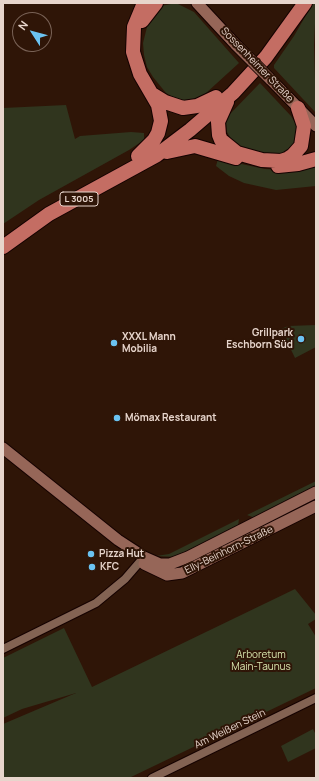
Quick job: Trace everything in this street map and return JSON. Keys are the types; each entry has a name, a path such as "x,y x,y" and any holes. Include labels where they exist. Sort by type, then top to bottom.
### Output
{"highway":[{"path":"138,156 154,140 160,127 158,105 137,67 133,52 134,35 138,16 144,3"},
{"path":"134,35 142,20 156,3"},
{"name":"L 3005","path":"3,235 45,206 138,156 176,131 216,97 259,52 294,3"},
{"name":"L 3005","path":"3,247 49,214 157,155 201,121 233,93 266,57 305,3"},
{"path":"151,93 165,102 183,108 197,106 216,97"},
{"path":"233,93 220,115 218,128 219,135 230,150 243,156 262,160 280,161 293,155 301,146 304,126 298,108"},
{"path":"157,155 180,148 195,146 269,166 298,164 316,159"}],"street":[{"name":"Sossenheimer Straße","path":"197,3 316,126"},
{"name":"Elly-Beinhorn-Straße","path":"3,448 161,573 173,575 182,573 316,506"},
{"name":"Elly-Beinhorn-Straße","path":"142,559 160,564 179,561 316,492"},
{"path":"3,649 96,603 115,588 142,559"},
{"name":"Am Weißen Stein","path":"152,778 316,698"}],"green space":[{"path":"176,3 194,12 239,63 205,94 191,100 180,101 166,93 147,67 144,55 143,43 148,23 161,6"},
{"path":"313,3 316,3 314,45 316,113 274,68 274,65 294,36"},
{"path":"260,83 291,116 297,126 298,137 293,147 286,153 268,156 249,153 232,141 227,132 226,122 230,114"},
{"path":"66,105 75,139 80,136 131,132 144,133 144,140 129,150 39,200 3,224 3,108"},
{"path":"218,159 265,169 284,170 316,164 316,186 276,190 244,183 229,176 216,166"},
{"path":"316,325 316,347 295,358 281,329 288,326"},
{"path":"316,481 316,488 255,518 247,515"},
{"path":"316,496 316,503 181,571 173,570"},
{"path":"239,519 238,526 176,557 156,556 169,554"},
{"name":"Arboretum Main-Taunus","path":"295,589 316,615 316,619 308,624 316,637 316,688 129,778 3,778 3,724 76,693 22,709 3,718 3,658 64,628 92,687"},
{"path":"313,729 316,735 316,748 288,762 281,746"}],"place":[{"name":"Grillpark Eschborn Süd","path":"301,339"},
{"name":"XXXL Mann Mobilia","path":"114,343"},
{"name":"Mömax Restaurant","path":"117,418"},
{"name":"Pizza Hut","path":"91,554"},
{"name":"KFC","path":"92,567"}]}
